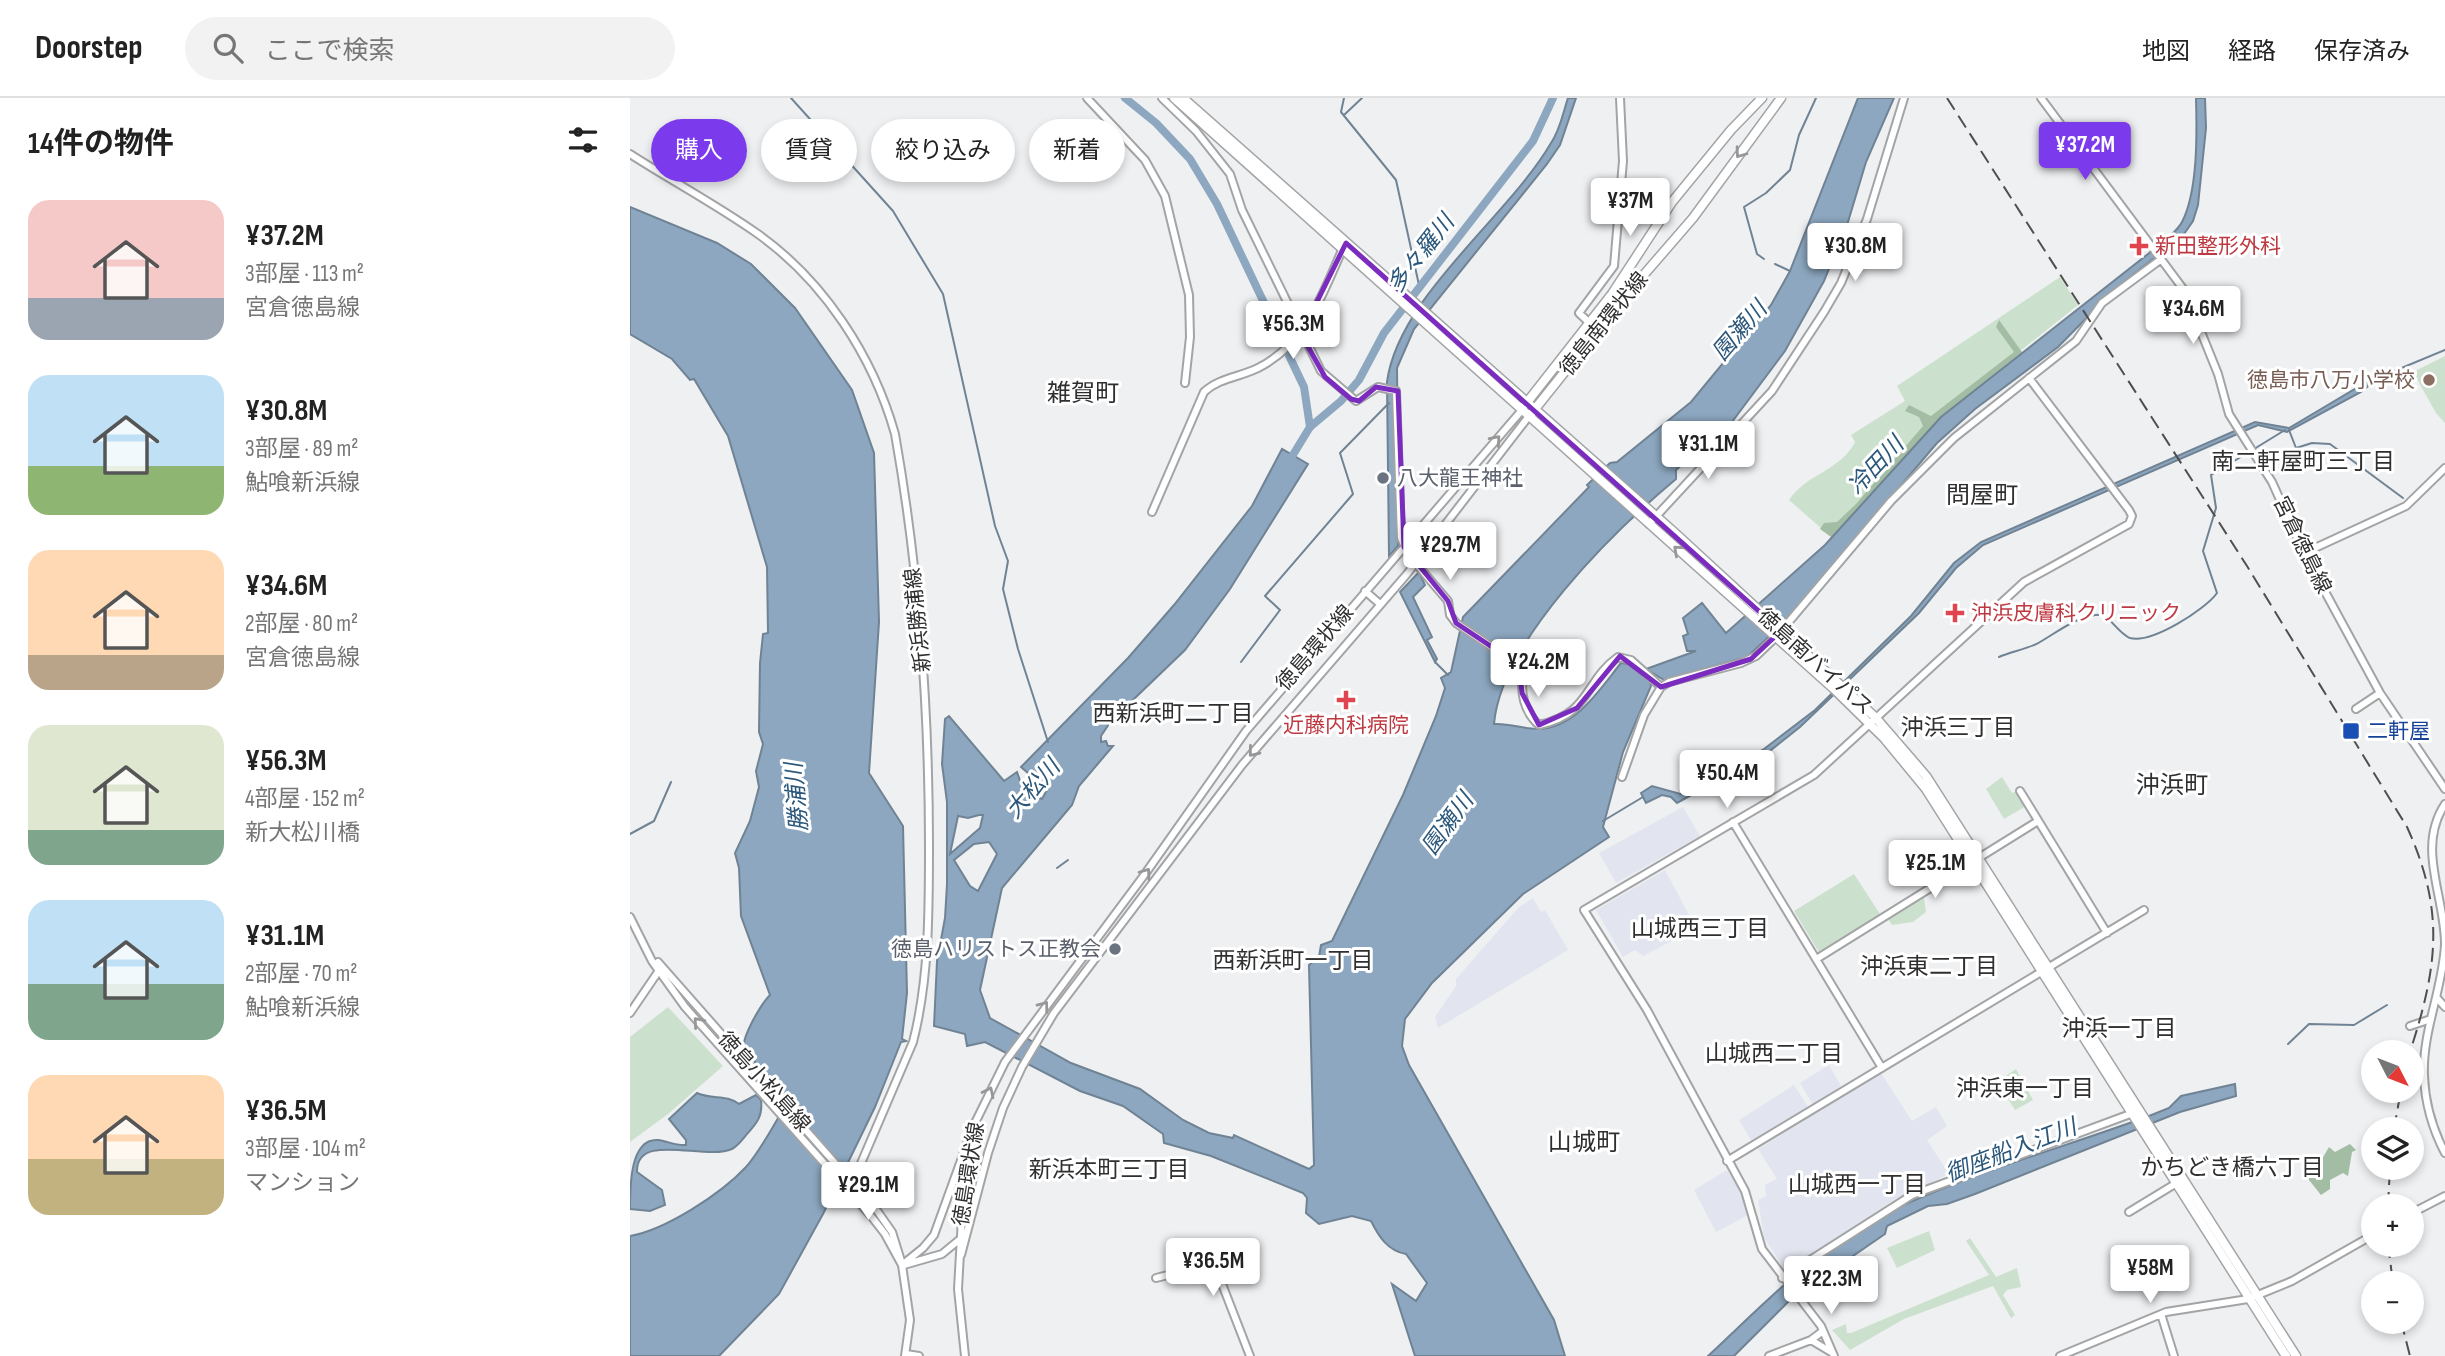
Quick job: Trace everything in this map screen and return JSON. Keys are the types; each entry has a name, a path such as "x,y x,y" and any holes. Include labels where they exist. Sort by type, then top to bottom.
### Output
{"highway":[{"name":"徳島南バイパス","path":"1174,98 1344,246"},
{"name":"徳島南バイパス","path":"1183,98 1873,721 1926,789 1975,860 2286,1356"},
{"name":"徳島南環状線","path":"1524,406 1627,273 1672,202 1731,130 1762,98"},
{"name":"徳島南環状線","path":"1532,413 1597,330 1693,218 1781,98"},
{"name":"徳島南バイパス","path":"2139,1119 2175,1184 2251,1297 2295,1356"}],"street":[{"path":"1087,98 1145,160 1165,195 1189,295 1190,337 1185,383"},
{"path":"1163,98 1196,131 1230,174 1238,203 1299,335 1321,371 1352,399 1359,401 1375,388 1385,387 1398,394 1404,547 1448,601 1450,615 1458,624 1520,665 1524,671 1522,694 1529,713 1539,725 1558,720 1577,708 1606,668 1618,657 1631,660 1661,687"},
{"path":"1597,330 1581,318 1580,309 1610,272 1615,259 1623,161 1620,98"},
{"path":"1652,521 1772,391 1824,312 1841,283 1867,219 1904,98"},
{"name":"宮倉徳島線","path":"2041,98 2184,290 2218,374 2228,413 2235,427 2272,482 2304,552 2380,693 2445,789"},
{"name":"新浜勝浦線","path":"630,154 759,235 799,269 832,308 851,336 880,390 895,434 928,722 927,935 919,1020 853,1182"},
{"path":"1152,512 1204,393 1214,384 1268,362 1299,335 1319,303 1344,246"},
{"path":"1622,776 1644,715 1661,687 1669,682 1746,662 1777,633 1891,501 1966,426 2076,341 2102,303 2159,259"},
{"path":"1833,1355 1824,1331 1759,1243 1750,1202 1647,1010 1584,910 1814,775 2024,582 2129,524 2131,513 2029,377"},
{"name":"徳島環状線","path":"902,1265 931,1240 975,1123 1005,1062 1023,1034 1245,732 1524,406"},
{"name":"徳島環状線","path":"958,1289 967,1229 996,1128 1036,1042 1073,987 1203,816 1300,695 1407,574 1532,413"},
{"path":"2304,552 2406,506 2445,468"},
{"path":"1365,591 1380,604"},
{"path":"2356,709 2380,693"},
{"path":"2020,791 2107,933"},
{"path":"2445,804 2434,825 2431,844 2444,928 2444,957 2424,1060 2426,1093 2432,1123 2445,1153"},
{"path":"1191,808 1203,816"},
{"path":"1818,958 2038,821"},
{"path":"1733,822 1818,958 1882,1068"},
{"path":"1727,1161 2144,910"},
{"name":"徳島小松島線","path":"630,917 660,970 885,1234 902,1265"},
{"path":"630,1013 660,970"},
{"name":"徳島小松島線","path":"667,978 853,1182 892,1232 902,1265"},
{"path":"2437,999 2445,1007"},
{"path":"2410,1026 2431,1019"},
{"path":"1784,1280 1912,1195 2139,1119"},
{"name":"徳島環状線","path":"965,1356 958,1289 959,1241 966,1169 975,1123"},
{"path":"843,1186 853,1182"},
{"path":"2129,1212 2175,1184"},
{"path":"2424,1207 2445,1196"},
{"name":"徳島環状線","path":"902,1265 940,1255 959,1241 967,1229"},
{"path":"2060,1356 2161,1314 2251,1297 2292,1281 2361,1242"},
{"path":"902,1265 909,1320 905,1355 919,1356"},
{"path":"1156,1278 1208,1265 1215,1266 1250,1356"},
{"path":"2161,1314 2174,1356"},
{"path":"1769,1356 1811,1340 1824,1331"},
{"path":"1811,1340 1833,1355"}],"highlighted area":[{"path":"1346,243 1781,631 1751,659 1661,687 1620,656 1577,708 1539,725 1522,693 1519,665 1456,623 1448,601 1404,547 1398,391 1376,387 1359,401 1351,399 1325,377 1301,334"}],"shaded area":[{"path":"1683,807 1700,836 1616,883 1599,853"},
{"path":"1665,870 1696,928 1643,956 1635,950 1623,957 1596,910"},
{"path":"1533,898 1541,912 1545,910 1568,950 1438,1028 1435,1017 1456,986 1456,979 1519,907"},
{"path":"1829,1065 1841,1086 1813,1105 1800,1083"},
{"path":"1881,1073 1912,1121 1936,1107 1947,1126 1927,1140 1949,1174 1895,1199 1785,1271 1764,1237 1758,1200 1766,1196 1765,1185 1777,1179 1758,1149"},
{"path":"1794,1085 1808,1107 1752,1142 1739,1120"},
{"path":"1727,1170 1742,1190 1748,1215 1716,1232 1694,1190"}],"green space":[{"path":"2060,277 2078,305 1940,415 1830,536 1789,500 1804,484 1849,452 1855,442 1851,435 1905,401 1897,386"},
{"path":"1999,320 2022,352 1941,417 1835,534 1831,537 1820,529 1824,523 1837,522 1856,504 1923,426 1919,417 1905,411 1909,405 1931,416 2014,352 1996,327"},
{"name":"徳島市八万小学校","path":"2445,356 2445,423 2436,413 2413,372"},
{"path":"2002,777 2012,793 2017,791 2026,806 2004,819 1986,789"},
{"path":"1854,874 1882,917 1820,954 1794,911"},
{"path":"1924,897 1926,912 1913,922 1892,925 1888,919"},
{"path":"668,1007 723,1066 668,1114 630,1142 630,1037"},
{"path":"2016,1069 2033,1100 2015,1110 1997,1082"},
{"path":"2350,1144 2356,1150 2352,1152 2348,1176 2343,1173 2330,1180 2330,1189 2321,1195 2305,1175 2309,1177 2315,1172 2310,1156 2315,1154 2322,1159 2329,1147 2335,1152"},
{"path":"1929,1231 1935,1250 1897,1268 1887,1248"},
{"path":"1970,1238 1996,1277 2017,1268 2021,1287 2007,1290 2003,1295 2015,1315 2011,1318 1993,1286 1904,1319 1850,1350 1832,1330 1846,1324 1847,1333 1851,1333 1989,1275 1966,1241"}],"water":[{"path":"1568,98 1576,98 1560,145 1414,329 1397,368 1399,536 1398,546 1389,556 1387,382 1395,350 1411,319 1432,289 1532,171 1557,133"},
{"name":"園瀬川","path":"1858,98 1894,98 1866,162 1848,222 1824,281 1785,351 1720,438 1711,438 1676,470 1676,479 1622,528 1564,590 1517,658 1501,692 1494,724 1538,729 1552,727 1575,715 1596,695 1621,663 1629,664 1650,682 1651,686 1623,752 1603,827 1609,837 1523,894 1432,983 1405,1019 1402,1046 1409,1065 1554,1320 1565,1356 1415,1356 1392,1284 1416,1301 1427,1283 1406,1254 1394,1250 1385,1242 1371,1221 1352,1216 1319,1224 1306,1213 1307,1198 1303,1193 1211,1156 1164,1143 1163,1134 1123,1106 1080,1091 985,1042 967,1046 965,1034 934,1026 937,961 945,918 947,884 947,802 942,764 945,719 949,716 1004,781 1017,772 1024,792 1042,799 1047,790 1021,767 1128,658 1174,605 1252,506 1282,449 1308,464 1230,589 1185,650 1111,721 1101,736 1101,742 1106,741 1108,746 1113,746 1079,786 1072,805 1002,888 980,990 990,1018 1071,1063 1140,1089 1183,1120 1209,1133 1233,1138 1234,1135 1309,1169 1314,1165 1309,965 1319,957 1321,945 1332,941 1403,795 1436,716 1445,688 1441,678 1451,672 1463,617 1610,463 1617,462 1691,402 1771,305 1790,271","holes":["983,815 980,828 950,854 958,816 968,818","989,842 997,854 978,891 970,886 954,860 974,844"]},
{"path":"2196,98 2205,98 2206,128 2198,205 2193,221 2175,247 2153,259 2114,290 2058,347 1975,409 1937,443 1784,623 1747,657 1664,680 1646,669 1696,651 1687,651 1683,636 1688,634 1683,618 1702,603 1726,633 1825,545 1941,417 2175,231 2187,209 2194,178"},
{"name":"勝浦川","path":"630,207 717,243 751,264 795,308 852,390 874,453 879,622 869,773 903,826 907,993 902,1039 906,1041 901,1042 875,1107 823,1214 779,1294 719,1356 630,1356 630,1236 675,1219 708,1199 735,1177 757,1152 788,1102 744,1049 749,1029 770,995 741,916 739,868 735,853 750,821 759,787 756,771 763,744 759,732 760,663 763,634 768,633 767,567 728,436 694,379 690,380 672,359 630,334"},
{"path":"2375,377 2376,380 2361,392 2287,432 2258,425 1983,545 1956,568 1919,613 1800,727 1766,754 1677,803 1671,797 1662,795 1646,803 1641,793 1652,786 1684,795 1764,749 1815,710 1911,616 1954,563 1981,542 2255,422 2289,428"},
{"path":"1419,572 1425,585 1413,597 1432,637 1427,640 1437,659 1435,662 1400,592"},
{"path":"2235,1084 2236,1096 2180,1112 1975,1194 1947,1204 1928,1206 1887,1226 1885,1234 1792,1298 1734,1356 1708,1356 1770,1297 1814,1260 1837,1242 1886,1213 1983,1173 2149,1116 2169,1108 2181,1096"},
{"path":"697,1093 729,1099 739,1104 756,1095 761,1100 759,1119 732,1149 720,1152 659,1150 648,1153 640,1160 637,1172 662,1190 665,1205 650,1211 630,1209 631,1177 637,1155 649,1141 686,1145 686,1140 669,1119"}],"waterway":[{"path":"791,98 893,211 943,294 995,526 1008,561 1003,589 1018,649 1048,742"},
{"name":"大松川","path":"1125,98 1156,123 1190,159 1217,204 1304,387 1310,427"},
{"path":"1344,98 1341,112 1396,180 1419,285"},
{"path":"1344,115 1362,98"},
{"name":"多々羅川","path":"1288,463 1310,427 1341,401 1359,380 1384,333 1533,141 1553,98"},
{"path":"1764,259 1757,254 1744,207 1766,193 1790,170 1799,135 1816,98"},
{"path":"1775,264 1790,271"},
{"path":"2375,379 2445,350"},
{"path":"1241,662 1280,610 1265,596 1353,494 1340,453 1389,403"},
{"path":"2254,449 2285,430"},
{"path":"2289,430 2296,448 2312,443 2330,444 2403,498"},
{"path":"1999,657 2036,644 2071,623 2096,615 2105,615 2130,638 2151,636 2177,624 2211,600 2217,593 2203,551 2216,508 2211,475 2249,452"},
{"path":"1435,662 1448,675"},
{"path":"630,834 654,821 671,782"},
{"path":"1603,821 1643,797"},
{"path":"1057,868 1068,860"},
{"path":"2288,1044 2309,1024 2354,1025 2387,1005"}],"railway":[{"path":"1947,98 2247,566 2407,827 2427,885 2433,938 2427,992 2413,1040"},
{"path":"2396,1117 2399,1103"},
{"path":"2389,1180 2389,1194"},
{"path":"2390,1257 2391,1271"},
{"path":"2404,1334 2410,1356"}],"place":[{"name":"新田整形外科","path":"2139,246"},
{"name":"徳島市八万小学校","path":"2429,380"},
{"name":"八大龍王神社","path":"1383,478"},
{"name":"沖浜皮膚科クリニック","path":"1955,613"},
{"name":"近藤内科病院","path":"1346,700"},
{"name":"二軒屋","path":"2351,731"},
{"name":"徳島ハリストス正教会","path":"1115,949"}],"district":[{"name":"雑賀町","path":"1083,393"},
{"name":"南二軒屋町三丁目","path":"2303,462"},
{"name":"問屋町","path":"1982,495"},
{"name":"西新浜町二丁目","path":"1173,714"},
{"name":"沖浜三丁目","path":"1958,728"},
{"name":"沖浜町","path":"2172,785"},
{"name":"山城西三丁目","path":"1700,929"},
{"name":"西新浜町一丁目","path":"1293,961"},
{"name":"沖浜東二丁目","path":"1929,967"},
{"name":"沖浜一丁目","path":"2119,1029"},
{"name":"山城西二丁目","path":"1774,1054"},
{"name":"沖浜東一丁目","path":"2025,1089"},
{"name":"山城町","path":"1584,1142"},
{"name":"かちどき橋六丁目","path":"2232,1168"},
{"name":"新浜本町三丁目","path":"1109,1170"},
{"name":"山城西一丁目","path":"1857,1185"}],"water label":[{"name":"冷田川","path":"1876,466"},
{"name":"御座船入江川","path":"2011,1151"}]}
